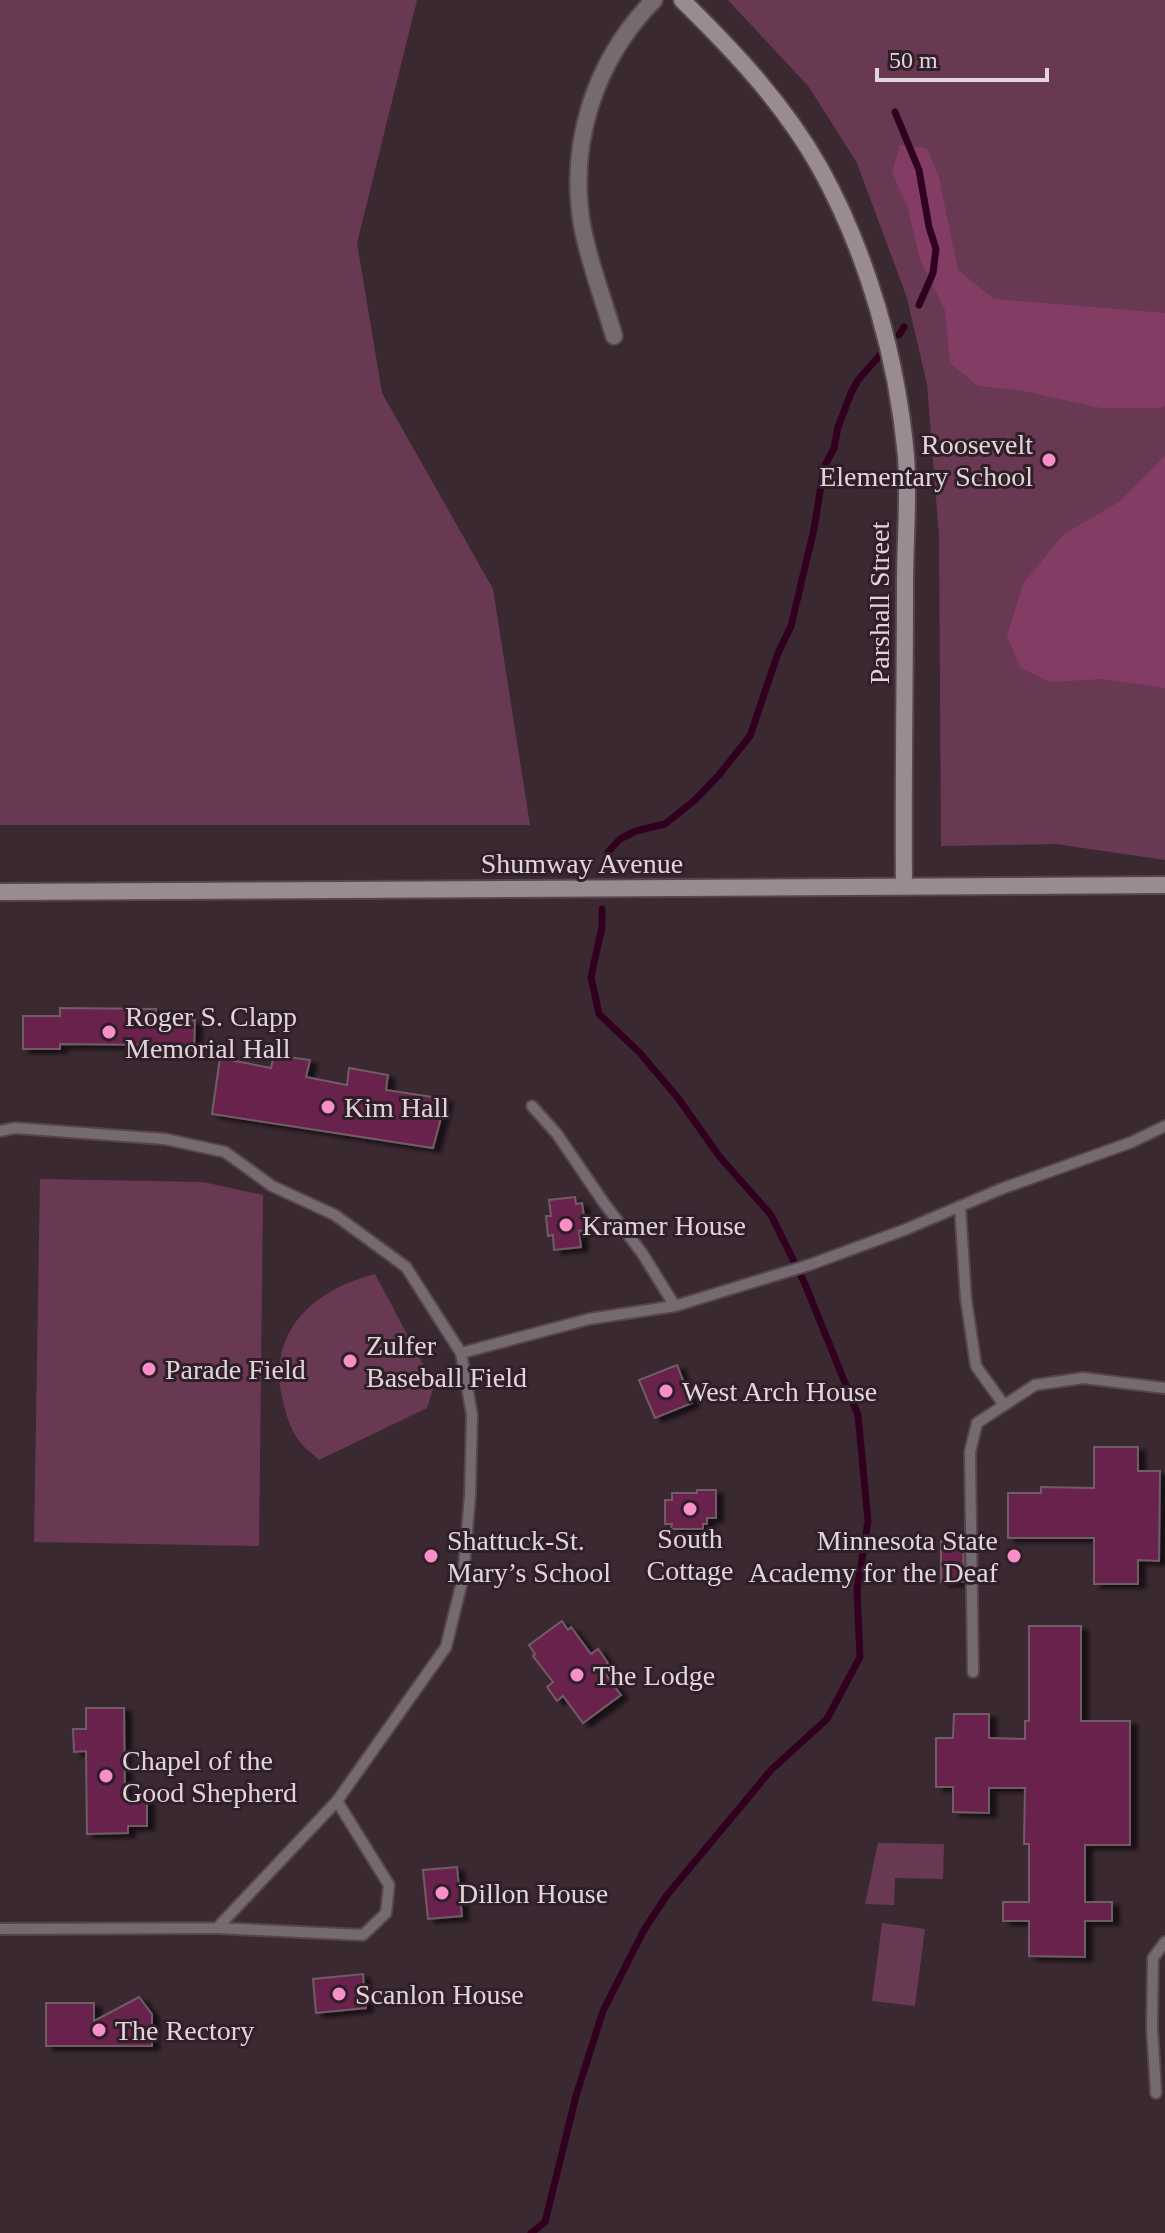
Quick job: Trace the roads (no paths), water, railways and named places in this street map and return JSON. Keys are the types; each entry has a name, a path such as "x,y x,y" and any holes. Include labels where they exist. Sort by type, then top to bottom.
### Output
{"street":[{"path":"614,336 583,232 577,166 589,109 613,52 654,0"},
{"name":"Parshall Street","path":"682,0 734,51 772,97 820,169 853,240 878,311 895,382 906,458 904,886"},
{"name":"Shumway Avenue","path":"0,892 1165,885"}],"lane":[{"path":"532,1106 557,1134 642,1253 675,1306"},
{"path":"461,1353 589,1319 675,1306 809,1265 904,1230 1001,1189 1132,1142 1165,1126"},
{"path":"0,1131 15,1128 165,1139 225,1152 272,1186 335,1215 406,1267 461,1353 472,1415 470,1496 463,1578 446,1647 337,1801 217,1928"},
{"path":"960,1206 966,1299 976,1366 1004,1405"},
{"path":"973,1672 970,1452 977,1423 1035,1385 1083,1378 1165,1388"},
{"path":"0,1929 217,1928 363,1935 386,1913 389,1885 337,1801"},
{"path":"1156,2093 1152,2027 1153,1958 1165,1942"}],"waterway":[{"path":"895,112 919,170 936,249 933,273 919,305"},
{"path":"899,335 904,327"},
{"path":"608,852 620,839 636,831 665,824 695,800 750,736 778,653 791,626 814,529 824,467 834,448 851,393 881,354"},
{"path":"531,2233 545,2222 576,2096 603,2011 644,1930 667,1895 771,1770 827,1719 860,1657 857,1590 868,1521 858,1415 805,1284 771,1215 719,1156 678,1098 639,1052 599,1014 591,977 602,927 602,909"}],"place":[{"name":"Roosevelt Elementary School","path":"1049,460"},
{"name":"Roger S. Clapp Memorial Hall","path":"109,1032"},
{"name":"Kim Hall","path":"328,1107"},
{"name":"Kramer House","path":"566,1225"},
{"name":"Zulfer Baseball Field","path":"350,1361"},
{"name":"Parade Field","path":"149,1369"},
{"name":"West Arch House","path":"666,1391"},
{"name":"South Cottage","path":"690,1509"},
{"name":"Shattuck-St. Mary’s School","path":"431,1556"},
{"name":"Minnesota State Academy for the Deaf","path":"1014,1556"},
{"name":"The Lodge","path":"577,1675"},
{"name":"Chapel of the Good Shepherd","path":"106,1776"},
{"name":"Dillon House","path":"442,1893"},
{"name":"Scanlon House","path":"339,1994"},
{"name":"The Rectory","path":"99,2030"}]}
